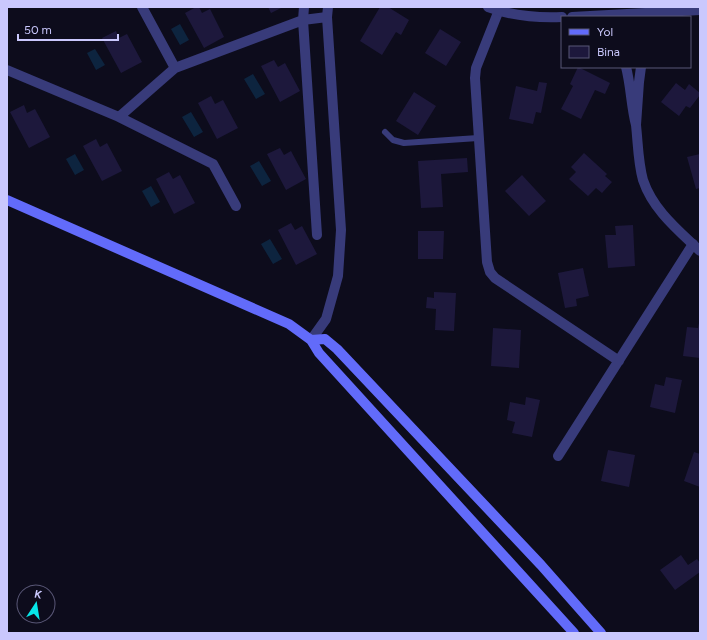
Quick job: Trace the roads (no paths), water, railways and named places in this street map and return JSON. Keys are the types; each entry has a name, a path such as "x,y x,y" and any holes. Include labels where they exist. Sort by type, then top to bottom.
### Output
{"main road":[{"path":"7,200 289,324 311,340 319,354 574,633"},
{"path":"311,340 325,339 337,349 541,565 602,633"}],"street":[{"path":"142,7 176,68"},
{"path":"304,7 303,20 317,235"},
{"path":"488,7 518,15 546,18 561,17"},
{"path":"499,10 476,68 475,78 487,262 490,272 495,278 619,361"},
{"path":"623,16 698,10"},
{"path":"684,16 698,10"},
{"path":"119,117 176,68 328,12 341,230 338,276 326,319 311,340"},
{"path":"626,68 630,81 633,115 636,125"},
{"path":"558,456 619,361 697,248 661,212 650,195 643,179 636,125 641,68"},
{"path":"7,70 119,117 213,164 236,206"}],"lane":[{"path":"385,132 393,140 404,143 478,138"}],"water":[{"path":"180,24 189,40 180,45 171,29"},
{"path":"95,49 105,65 96,70 87,53"},
{"path":"253,74 265,94 256,99 244,79"},
{"path":"191,112 203,132 194,137 182,117"},
{"path":"75,154 84,170 75,175 66,159"},
{"path":"259,161 271,181 262,186 250,166"},
{"path":"151,186 160,202 151,207 142,191"},
{"path":"270,239 282,259 273,264 261,244"}]}
